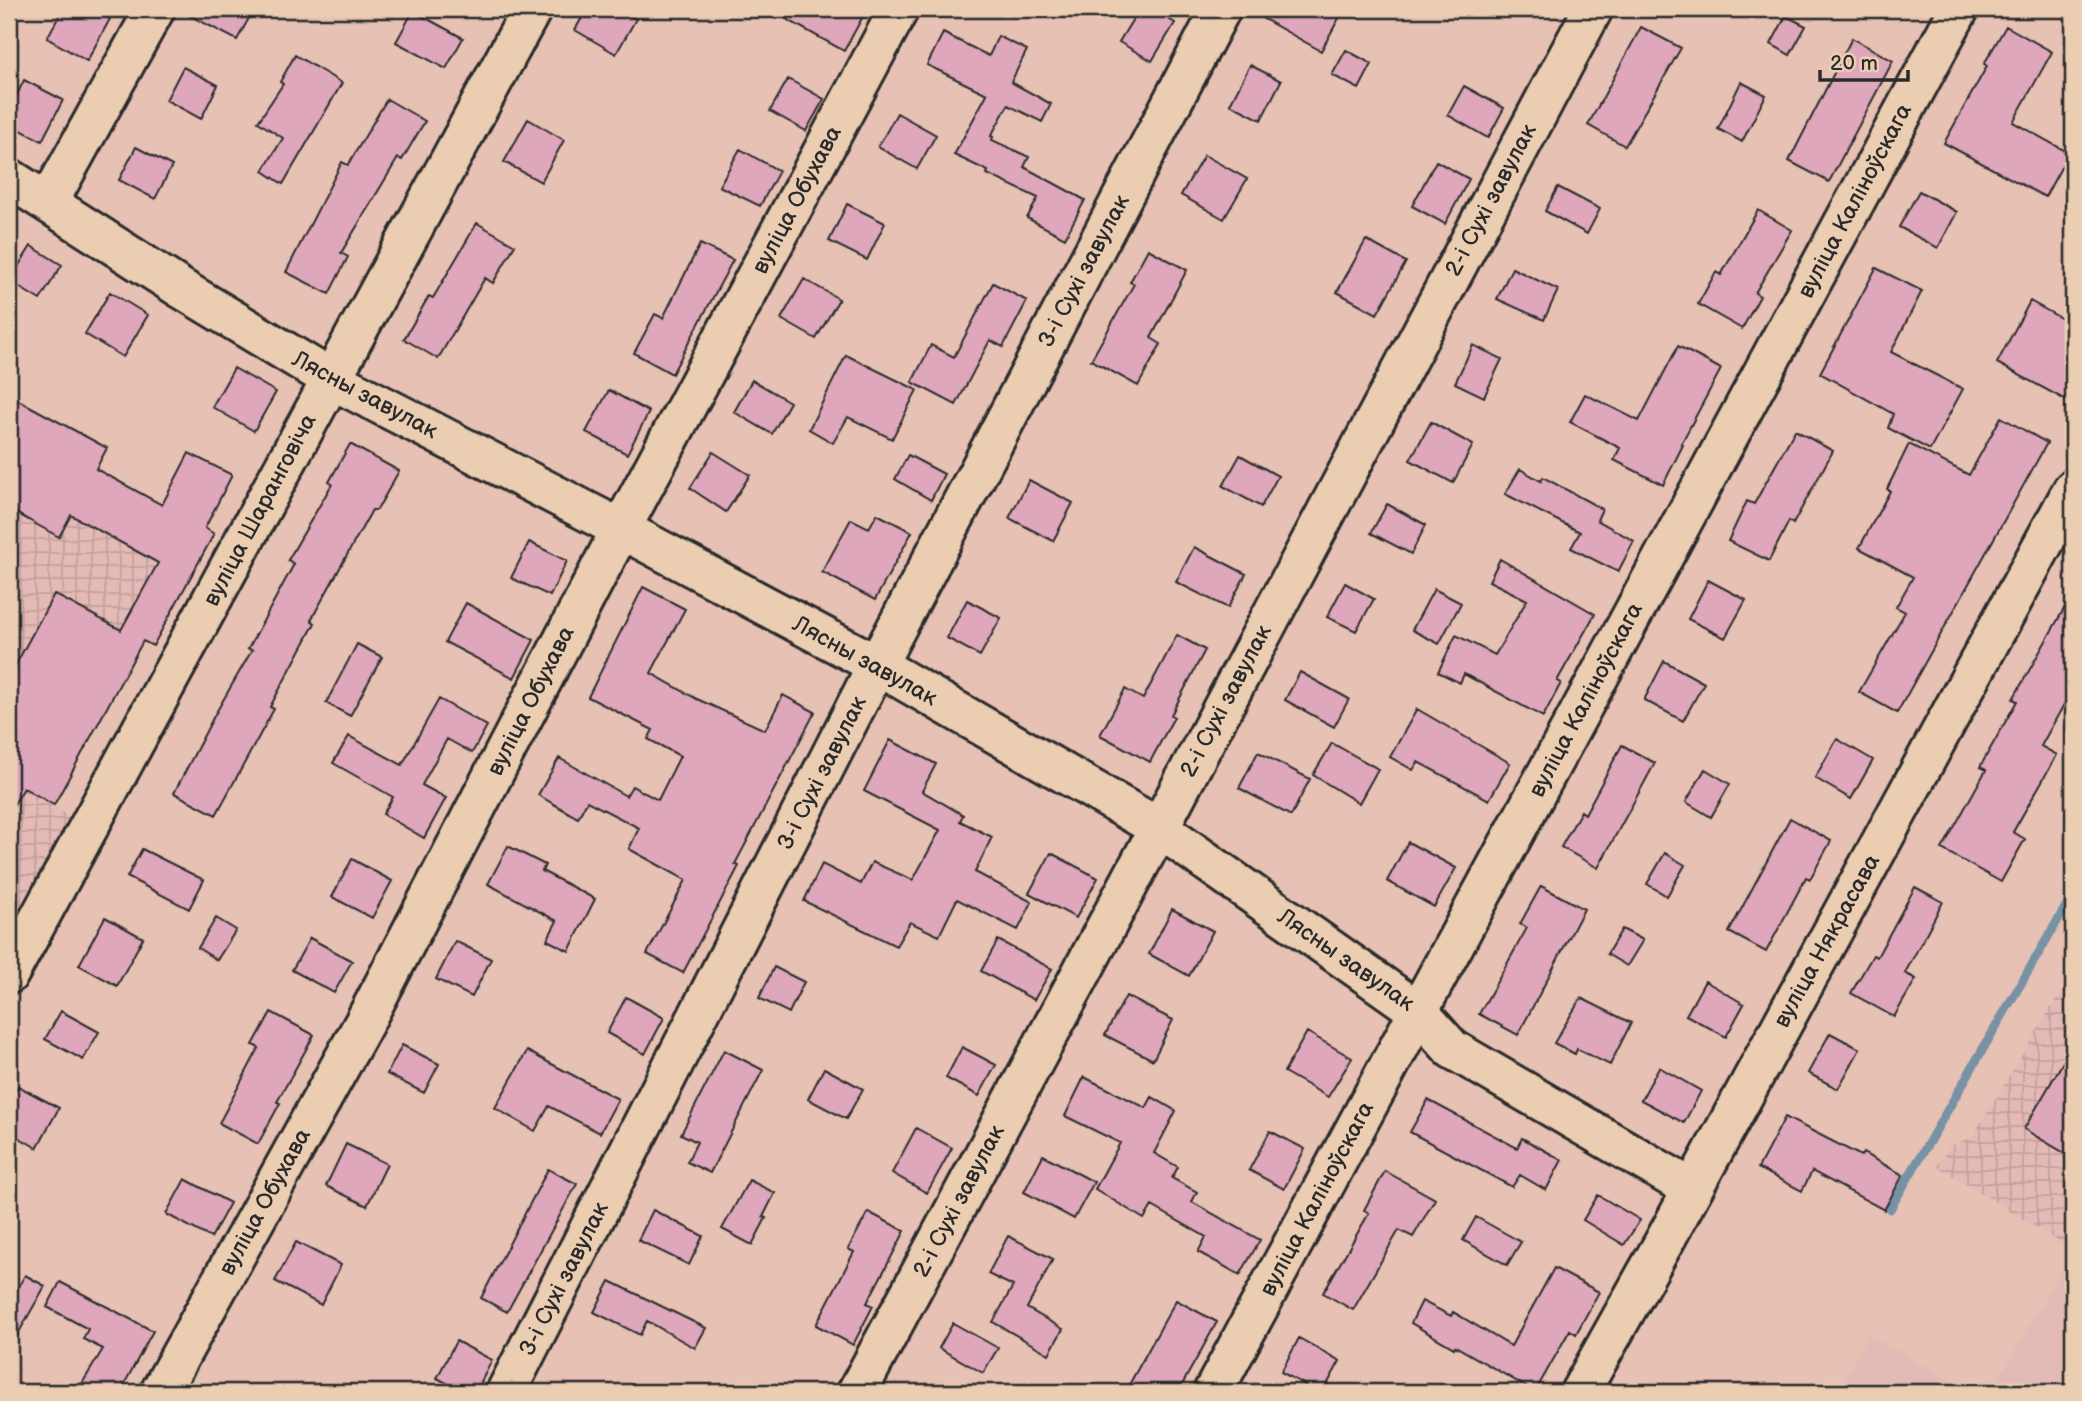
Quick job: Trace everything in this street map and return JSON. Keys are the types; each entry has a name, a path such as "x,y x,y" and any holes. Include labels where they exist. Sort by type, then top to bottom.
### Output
{"street":[{"path":"48,202 155,9"},
{"name":"вуліца Шаранговіча","path":"9,974 532,9"},
{"name":"вуліца Обухава","path":"160,1392 364,1023 621,529 899,9"},
{"name":"3-і Сухі завулак","path":"506,1392 877,665 1221,9"},
{"name":"2-і Сухі завулак","path":"857,1392 1592,9"},
{"name":"вуліца Каліноўскага","path":"1213,1392 1959,9"},
{"name":"Лясны завулак","path":"9,178 181,289 331,379 877,665 1159,828 1418,1010 1452,1049 1692,1189"},
{"name":"вуліца Някрасава","path":"1580,1392 2073,489"}],"shaded area":[{"path":"9,395 107,448 96,469 214,534 153,646 143,641 54,805 69,817 9,934"},
{"path":"2073,972 2072,1250 1937,1166 1950,1145 1971,1138"},
{"path":"2073,1249 2073,1392 1990,1392 2050,1289"},
{"path":"1868,1334 1970,1392 1837,1392"}],"building":[{"path":"63,9 91,9 110,19 87,61 47,38"},
{"path":"177,9 254,9 237,40"},
{"path":"587,9 617,9 636,19 616,54 575,30"},
{"path":"768,9 867,9 844,51"},
{"path":"1139,9 1152,9 1175,23 1152,61 1119,42"},
{"path":"1246,9 1344,9 1321,51"},
{"path":"413,11 463,38 446,69 396,42"},
{"path":"1786,16 1806,26 1790,55 1771,44"},
{"path":"2006,26 2052,52 2013,122 2069,153 2045,197 1944,143"},
{"path":"1641,27 1681,48 1625,146 1588,125"},
{"path":"943,33 989,56 998,36 1027,50 1011,82 1051,104 1042,122 1008,105 991,136 992,140 1029,157 1024,167 1085,200 1065,238 1027,218 1038,198 954,155 987,94 927,65"},
{"path":"1852,38 1893,61 1829,182 1789,161"},
{"path":"1346,50 1372,64 1359,89 1332,75"},
{"path":"295,55 342,83 283,184 263,171 283,138 258,122 283,84 280,82"},
{"path":"1250,65 1281,81 1261,120 1230,104"},
{"path":"183,67 218,85 201,119 166,100"},
{"path":"788,79 824,99 806,131 770,111"},
{"path":"24,80 63,100 42,141 9,124 9,111"},
{"path":"1741,82 1766,95 1742,142 1718,129"},
{"path":"1464,86 1504,108 1488,138 1448,115"},
{"path":"387,99 425,121 402,160 398,158 341,253 348,257 329,294 286,272 342,162 348,165"},
{"path":"897,113 936,135 917,169 878,147"},
{"path":"528,119 564,140 541,182 504,162"},
{"path":"136,147 172,166 155,199 119,180"},
{"path":"740,149 779,171 760,206 719,186"},
{"path":"1204,155 1247,179 1224,219 1181,195"},
{"path":"1436,161 1469,179 1445,224 1412,206"},
{"path":"1558,187 1600,209 1587,234 1545,211"},
{"path":"1919,191 1957,212 1938,248 1899,227"},
{"path":"847,204 885,223 867,260 829,241"},
{"path":"1758,210 1792,230 1755,293 1760,296 1742,329 1698,304 1716,272 1721,275"},
{"path":"477,223 515,245 493,283 485,278 438,359 404,339 429,296 433,298"},
{"path":"1366,240 1406,262 1377,314 1337,292"},
{"path":"700,244 733,260 672,374 634,353 655,314 663,318"},
{"path":"31,246 62,265 40,300 9,281"},
{"path":"1148,249 1187,270 1151,338 1161,344 1138,386 1091,360 1134,284 1130,282"},
{"path":"1512,268 1558,290 1544,320 1497,299"},
{"path":"1876,268 1922,291 1891,352 1963,389 1930,450 1888,428 1893,414 1820,373"},
{"path":"804,279 839,299 816,339 781,319"},
{"path":"993,283 1027,301 1003,347 990,340 956,405 912,382 931,345 954,357"},
{"path":"110,292 148,315 123,357 85,334"},
{"path":"2030,301 2073,325 2073,404 1997,363"},
{"path":"1473,345 1502,359 1484,397 1455,383"},
{"path":"1678,346 1721,369 1681,444 1683,445 1663,485 1614,460 1620,448 1570,422 1585,394 1639,421"},
{"path":"846,355 917,390 892,439 848,417 833,443 809,429"},
{"path":"234,368 276,392 254,431 212,407"},
{"path":"752,380 790,402 772,434 734,412"},
{"path":"609,390 649,412 627,454 586,432"},
{"path":"9,395 107,448 96,469 162,505 189,453 232,475 205,528 214,534 153,646 143,641 54,805 24,788 9,812 9,677 54,594 121,630 158,563 71,515 59,537 9,509"},
{"path":"2001,417 2047,443 1897,713 1859,692 1905,612 1896,607 1913,577 1859,548 1890,491 1887,489 1909,444 1969,475"},
{"path":"1431,422 1473,445 1453,483 1410,460"},
{"path":"1795,430 1833,451 1793,524 1789,521 1769,561 1728,541 1747,501 1754,504"},
{"path":"350,444 399,471 377,510 372,510 311,620 315,623 270,707 274,709 216,815 174,793 252,650 248,649 294,564 288,560 332,484 329,482"},
{"path":"713,452 750,475 726,512 690,488"},
{"path":"908,455 944,474 931,500 895,479"},
{"path":"1240,455 1278,476 1261,507 1223,486"},
{"path":"1520,469 1541,481 1543,477 1602,509 1597,520 1634,541 1618,572 1571,548 1580,532 1505,494"},
{"path":"1029,480 1073,503 1053,541 1009,518"},
{"path":"1387,504 1426,525 1411,554 1371,533"},
{"path":"877,514 912,532 875,600 822,572 851,519 869,528"},
{"path":"529,542 567,561 550,596 511,578"},
{"path":"1194,547 1246,574 1228,608 1176,582"},
{"path":"1500,559 1595,614 1557,681 1561,683 1543,717 1464,674 1460,683 1438,672 1456,635 1495,655 1527,600 1489,581"},
{"path":"1708,580 1746,600 1725,638 1688,619"},
{"path":"1345,583 1374,599 1356,631 1327,617"},
{"path":"643,587 685,609 651,673 697,699 765,730 783,695 815,712 735,864 739,866 683,973 647,954 686,880 629,849 639,828 587,801 578,818 538,795 559,758 626,796 632,786 658,800 680,756 648,739 653,730 588,697"},
{"path":"1434,589 1461,603 1439,644 1412,630"},
{"path":"2073,593 2073,688 2041,746 2057,755 2013,832 2025,839 2001,882 1942,849 1986,770 1980,767 2017,701 2013,699"},
{"path":"967,600 1001,618 980,656 947,638"},
{"path":"466,603 534,640 514,678 445,642"},
{"path":"1177,635 1205,650 1150,762 1100,735 1125,689 1143,699"},
{"path":"357,644 382,657 350,716 326,703"},
{"path":"1664,661 1704,683 1683,721 1644,700"},
{"path":"1300,672 1349,699 1334,727 1285,700"},
{"path":"439,699 487,726 472,753 447,739 422,785 446,798 424,838 383,814 393,797 333,763 349,736 402,765"},
{"path":"1417,709 1510,763 1489,800 1418,762 1413,770 1390,757"},
{"path":"1837,739 1873,760 1851,799 1815,778"},
{"path":"890,740 936,764 922,791 963,815 960,821 992,837 975,872 1032,902 1018,930 957,899 939,936 910,922 896,946 804,901 822,864 861,884 872,862 913,880 940,830 864,791"},
{"path":"1332,743 1378,769 1359,803 1313,775"},
{"path":"1622,745 1655,763 1598,868 1561,847 1581,811 1585,814"},
{"path":"1258,752 1310,779 1291,816 1239,788"},
{"path":"1705,769 1730,784 1711,817 1686,802"},
{"path":"1790,818 1831,841 1810,879 1806,877 1766,952 1729,932"},
{"path":"1408,842 1456,868 1434,907 1387,881"},
{"path":"508,846 545,865 542,871 595,899 569,951 547,940 557,921 488,884"},
{"path":"142,849 204,880 189,909 127,877"},
{"path":"1051,853 1098,878 1076,918 1029,893"},
{"path":"1665,853 1685,865 1667,896 1647,884"},
{"path":"352,859 392,881 372,918 332,897"},
{"path":"1541,886 1584,909 1518,1035 1479,1014 1527,928 1520,924"},
{"path":"1915,887 1943,902 1905,973 1916,979 1894,1017 1851,993 1873,955 1877,957"},
{"path":"1172,909 1213,931 1189,976 1149,954"},
{"path":"105,917 143,938 117,986 79,965"},
{"path":"216,918 236,930 217,960 198,948"},
{"path":"1622,929 1643,940 1627,966 1607,954"},
{"path":"310,938 352,961 334,993 292,970"},
{"path":"998,940 1052,969 1034,1000 981,971"},
{"path":"455,941 491,959 472,997 436,979"},
{"path":"774,967 804,982 789,1013 759,998"},
{"path":"1705,981 1744,1004 1726,1037 1686,1015"},
{"path":"1126,996 1173,1020 1153,1060 1105,1035"},
{"path":"626,997 664,1018 645,1054 607,1033"},
{"path":"1581,998 1631,1023 1610,1065 1577,1049 1575,1054 1554,1043"},
{"path":"61,1011 99,1032 83,1060 45,1039"},
{"path":"271,1012 314,1035 277,1102 280,1103 258,1144 219,1123 259,1048 253,1045"},
{"path":"1307,1032 1352,1058 1328,1097 1284,1072"},
{"path":"1830,1033 1860,1049 1838,1089 1808,1073"},
{"path":"402,1045 439,1064 424,1093 387,1074"},
{"path":"2073,1045 2073,1158 2024,1129"},
{"path":"962,1047 996,1065 979,1096 946,1078"},
{"path":"724,1050 763,1070 710,1173 687,1162 697,1142 681,1134"},
{"path":"527,1051 618,1099 600,1133 549,1106 535,1131 495,1108"},
{"path":"1659,1067 1701,1091 1684,1123 1641,1100"},
{"path":"824,1068 863,1089 846,1119 808,1099"},
{"path":"1084,1077 1146,1108 1152,1097 1176,1111 1154,1153 1178,1167 1172,1178 1197,1192 1192,1202 1260,1240 1240,1275 1198,1252 1206,1237 1152,1206 1144,1219 1095,1189 1120,1143 1065,1116"},
{"path":"18,1086 59,1108 37,1148 9,1132 9,1102"},
{"path":"1428,1100 1517,1148 1522,1138 1562,1160 1546,1190 1520,1175 1512,1187 1410,1132"},
{"path":"1785,1117 1903,1175 1884,1210 1812,1171 1802,1191 1758,1168"},
{"path":"916,1128 952,1148 927,1193 892,1173"},
{"path":"1270,1131 1305,1149 1284,1189 1249,1170"},
{"path":"346,1144 387,1164 367,1206 326,1186"},
{"path":"1043,1155 1094,1182 1074,1219 1024,1192"},
{"path":"548,1169 577,1184 507,1312 481,1298"},
{"path":"1385,1171 1435,1199 1413,1237 1399,1230 1353,1310 1323,1293 1369,1213 1364,1210"},
{"path":"185,1179 230,1203 211,1238 166,1214"},
{"path":"749,1180 775,1193 752,1245 722,1229"},
{"path":"1598,1195 1640,1220 1624,1245 1583,1220"},
{"path":"653,1210 703,1236 689,1265 638,1240"},
{"path":"868,1212 905,1231 867,1303 873,1306 853,1345 816,1325 854,1252 848,1249"},
{"path":"1476,1217 1521,1242 1507,1265 1463,1240"},
{"path":"1008,1236 1053,1259 1027,1308 1063,1329 1049,1354 993,1322 1013,1286 988,1274"},
{"path":"296,1242 341,1265 321,1305 275,1281"},
{"path":"1554,1268 1599,1292 1576,1334 1570,1330 1535,1392 1411,1323 1422,1301 1451,1316 1453,1312 1511,1346"},
{"path":"25,1275 45,1286 9,1350 9,1304"},
{"path":"610,1281 706,1328 695,1348 647,1321 640,1335 594,1312"},
{"path":"60,1282 153,1331 120,1392 77,1392 103,1349 83,1339 88,1329 47,1307"},
{"path":"1176,1300 1217,1322 1178,1392 1125,1392"},
{"path":"953,1323 998,1348 983,1373 939,1348"},
{"path":"1299,1338 1340,1361 1323,1392 1318,1392 1281,1372"},
{"path":"456,1341 492,1360 476,1392 464,1392 437,1378"}],"waterway":[{"path":"1890,1209 2073,894"}]}
